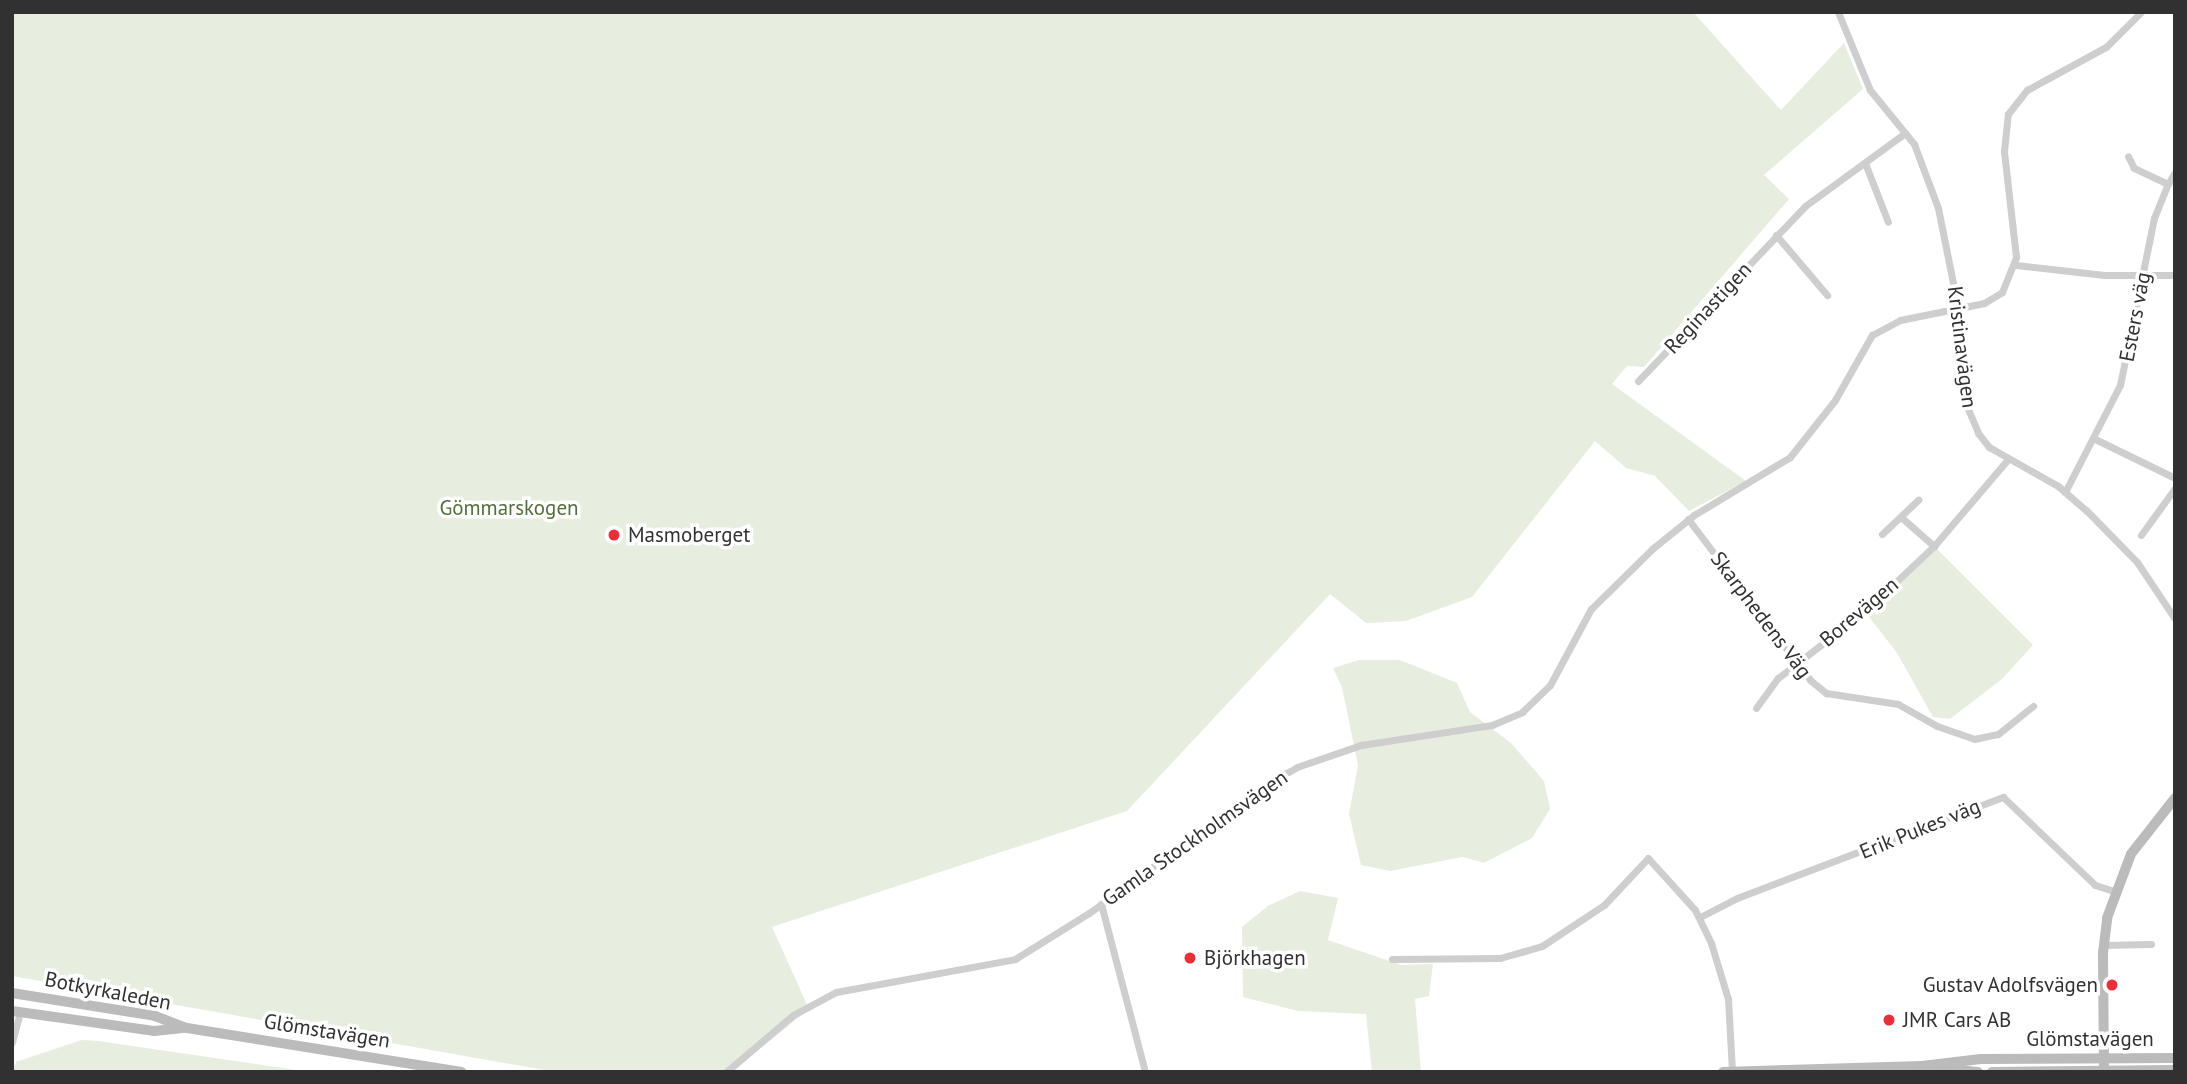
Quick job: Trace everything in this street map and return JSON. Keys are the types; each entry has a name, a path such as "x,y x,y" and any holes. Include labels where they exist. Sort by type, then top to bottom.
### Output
{"main road":[{"path":"2105,1070 2103,945 2114,891 2141,837 2175,798"},
{"path":"12,995 16,1011 27,1002 37,1001 91,1010 105,1007"},
{"name":"Botkyrkaleden","path":"12,995 155,1016 187,1028"},
{"name":"Botkyrkaleden","path":"16,1011 154,1031 187,1028"},
{"name":"Glömstavägen","path":"187,1028 461,1072"},
{"name":"Glömstavägen","path":"1723,1072 1922,1066 1981,1059 2175,1058"},
{"name":"Glömstavägen","path":"1922,1066 1978,1072"},
{"name":"Glömstavägen","path":"1992,1072 2175,1070"}],"street":[{"name":"Kristinavägen","path":"1838,12 1870,90 1905,133 1938,208 1958,308 1972,423 1989,447 2065,492 2137,562 2175,619"},
{"path":"2141,12 2106,47 2027,90 2008,114 2004,151 2016,265 2144,276 2175,275"},
{"name":"Reginastigen","path":"1638,381 1805,206 1905,133"},
{"path":"2128,156 2134,168 2168,184"},
{"path":"1865,163 1888,222"},
{"name":"Esters väg","path":"2065,492 2095,439 2120,385 2156,211 2175,172"},
{"path":"1776,235 1827,295"},
{"name":"Gamla Stockholmsvägen","path":"726,1072 793,1015 836,992 1005,964 1101,904 1265,785 1297,767 1380,741 1492,725 1516,716 1550,685 1591,609 1688,519 1790,457 1835,400 1861,349 1876,331 1900,320 1999,296 2016,265"},
{"path":"2095,439 2175,478"},
{"name":"Borevägen","path":"1756,708 1768,688 1866,610 1934,546 2008,459"},
{"path":"2141,535 2175,488"},
{"path":"1882,534 1902,518 1918,500"},
{"path":"1902,518 1934,546"},
{"name":"Skarphedens Väg","path":"1688,519 1797,664 1826,693 1898,704 1964,738 1994,736 2033,706"},
{"name":"Erik Pukes väg","path":"1700,917 1737,898 2003,797 2095,885 2114,891"},
{"path":"1392,959 1500,958 1542,946 1604,905 1647,858 1700,917 1728,999 1732,1071"},
{"path":"1101,904 1145,1072"},
{"path":"2103,945 2151,944"},
{"path":"12,1042 16,1011"}],"green space":[{"name":"Gömmarskogen","path":"12,12 1693,12 1781,110 1844,43 1863,89 1764,175 1789,199 1644,367 1627,366 1612,384 1746,481 1689,511 1655,476 1626,468 1595,441 1472,597 1406,621 1366,623 1330,594 1127,811 772,927 809,1009 731,1072 556,1072 12,976"},
{"path":"1935,547 2033,645 2002,679 1950,719 1933,717 1897,653 1866,613"},
{"path":"1359,660 1400,660 1457,683 1470,712 1511,743 1544,781 1550,809 1532,838 1484,863 1463,857 1390,871 1361,865 1349,814 1358,765 1342,687 1333,668"},
{"path":"1300,891 1338,898 1328,940 1401,965 1433,964 1429,996 1415,999 1421,1072 1372,1072 1366,1014 1298,1011 1243,997 1242,927 1268,906"},
{"path":"82,1040 310,1072 12,1072 16,1062"}],"place":[{"name":"Masmoberget","path":"614,535"},
{"name":"Björkhagen","path":"1190,958"},
{"name":"Gustav Adolfsvägen","path":"2112,985"},
{"name":"JMR Cars AB","path":"1889,1020"}]}
